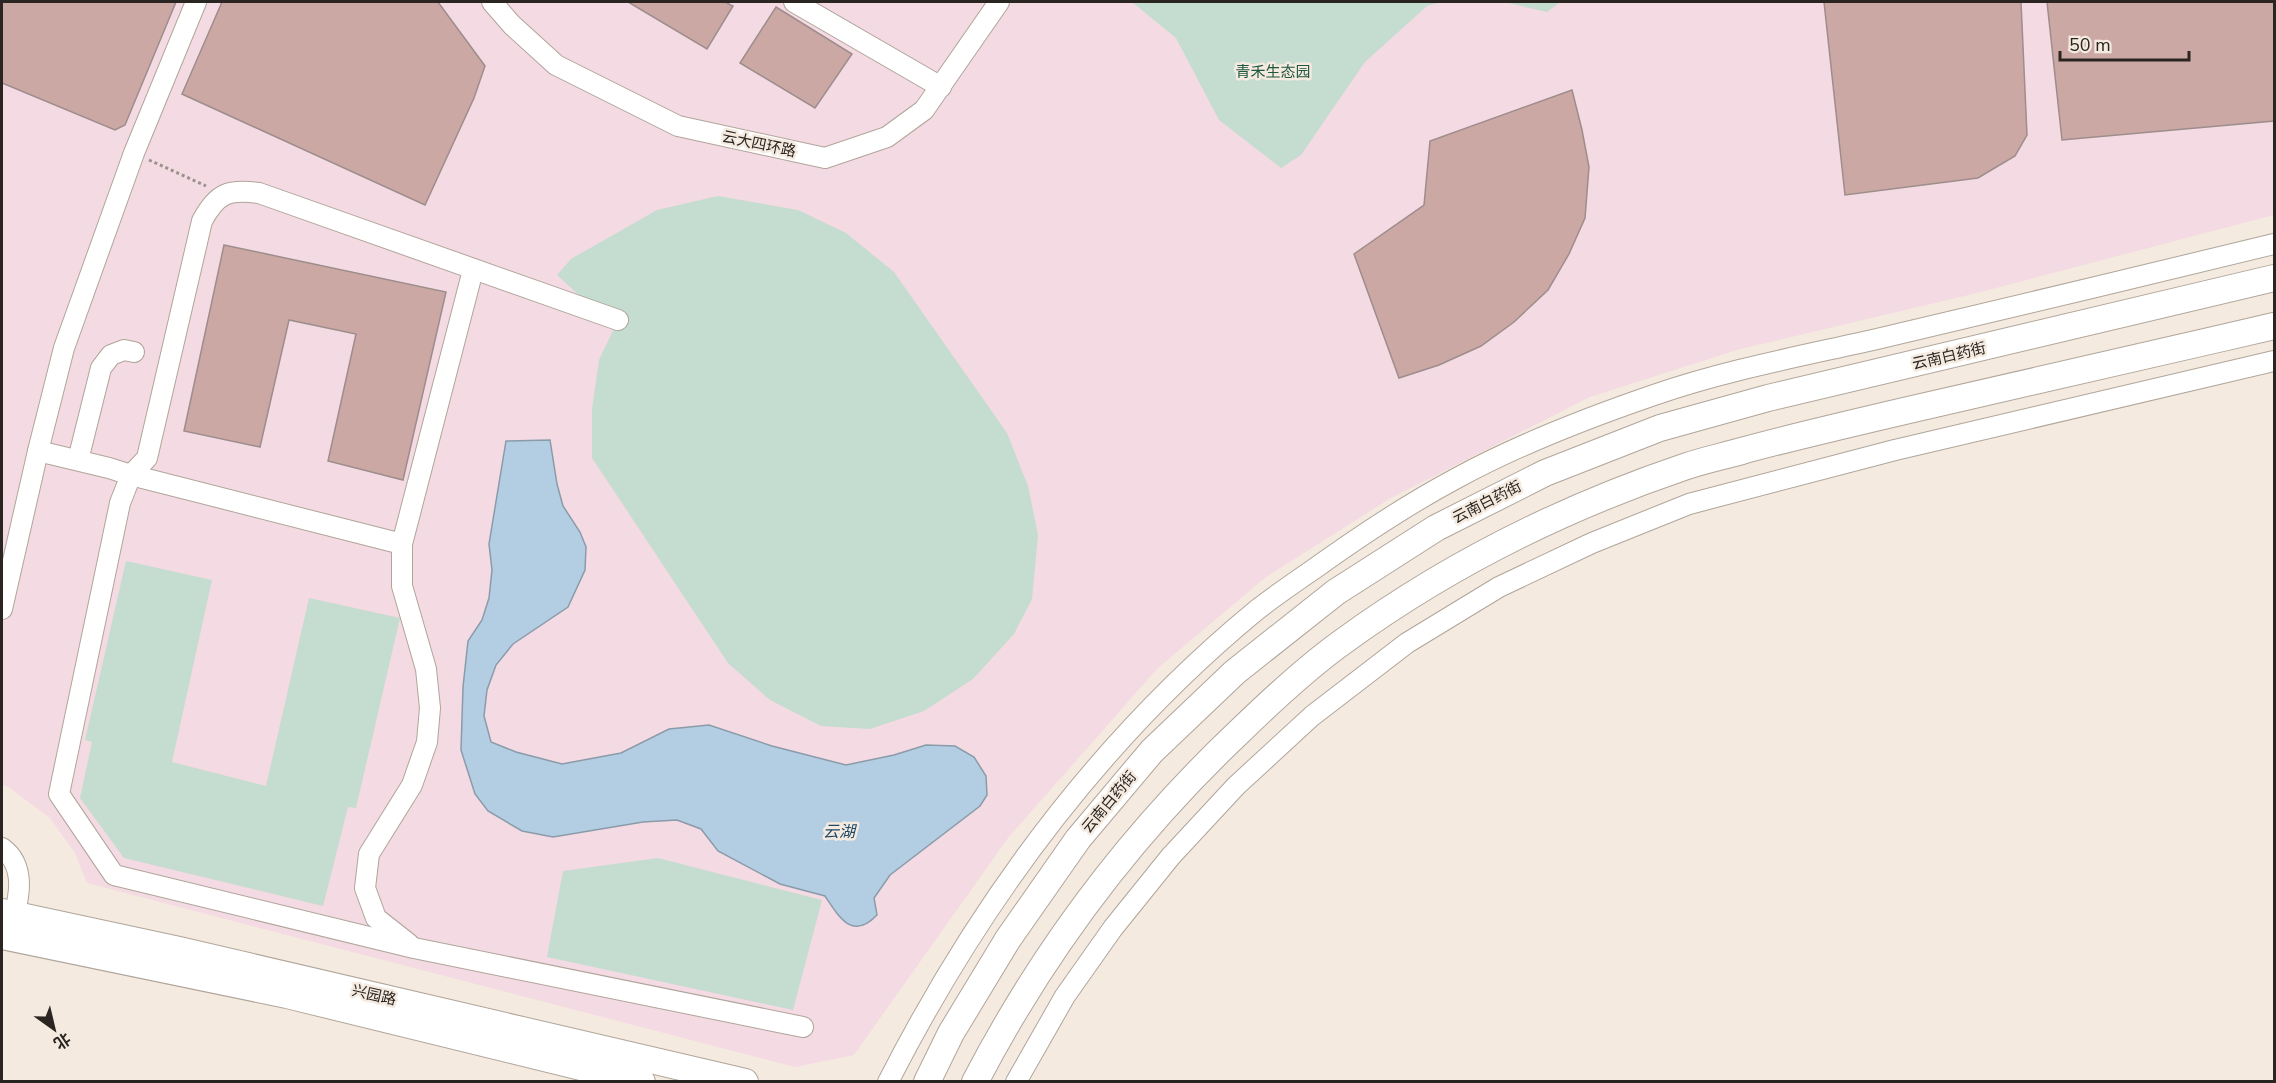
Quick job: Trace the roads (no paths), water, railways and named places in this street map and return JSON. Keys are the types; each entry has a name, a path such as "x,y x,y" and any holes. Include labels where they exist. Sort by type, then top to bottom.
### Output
{"main road":[{"name":"云南白药街","path":"927,1082 951,1034 1008,939 1078,839 1152,751 1235,672 1336,592 1436,528 1545,473 1660,428 1768,398 2274,278"},
{"path":"975,1082 1030,986 1073,920 1135,842 1194,774 1267,705 1339,644 1422,588 1504,543 1593,502 1685,466 1786,439 2274,326"},
{"name":"兴园路","path":"6,921 287,995 642,1082"},
{"name":"兴园路","path":"6,921 179,950 745,1082"}],"street":[{"path":"2,609 64,348 134,153 196,2"},
{"name":"云大四环路","path":"492,2 512,26 556,65 678,126 825,158 887,137 924,110 970,40 999,2"},
{"path":"794,2 941,87"},
{"path":"618,320 259,193 240,190 224,194 211,205 202,221 147,458 131,475 120,503 59,794 114,875 414,948 803,1027"},
{"path":"888,1082 913,1032 965,943 1017,867 1084,781 1171,688 1259,608 1356,539 1458,477 1559,431 1656,394 1756,366 2274,244"},
{"path":"414,948 376,918 365,888 369,854 412,785 427,742 430,708 426,669 402,586 402,544 473,270"},
{"path":"78,460 101,368 111,355 124,350 134,352"},
{"path":"1016,1082 1065,996 1113,928 1172,856 1236,786 1312,716 1407,643 1499,587 1592,543 1689,504 1895,450 2274,361"},
{"path":"38,451 402,544"},
{"path":"2,848 17,870 21,892 6,921"}],"water":[{"name":"云湖","path":"550,440 563,506 580,532 586,547 585,570 568,607 513,644 496,665 487,690 484,716 491,742 516,752 562,764 621,753 669,729 709,725 772,746 846,765 894,755 926,745 955,746 974,757 986,776 987,795 980,806 890,875 874,898 877,915 868,923 853,926 847,923 825,896 780,884 718,851 701,829 677,820 643,822 553,837 522,831 488,811 475,794 461,750 463,687 468,641 482,620 489,598 492,570 489,544 506,441"}],"park label":[{"name":"青禾生态园","path":"1273,72"}]}
